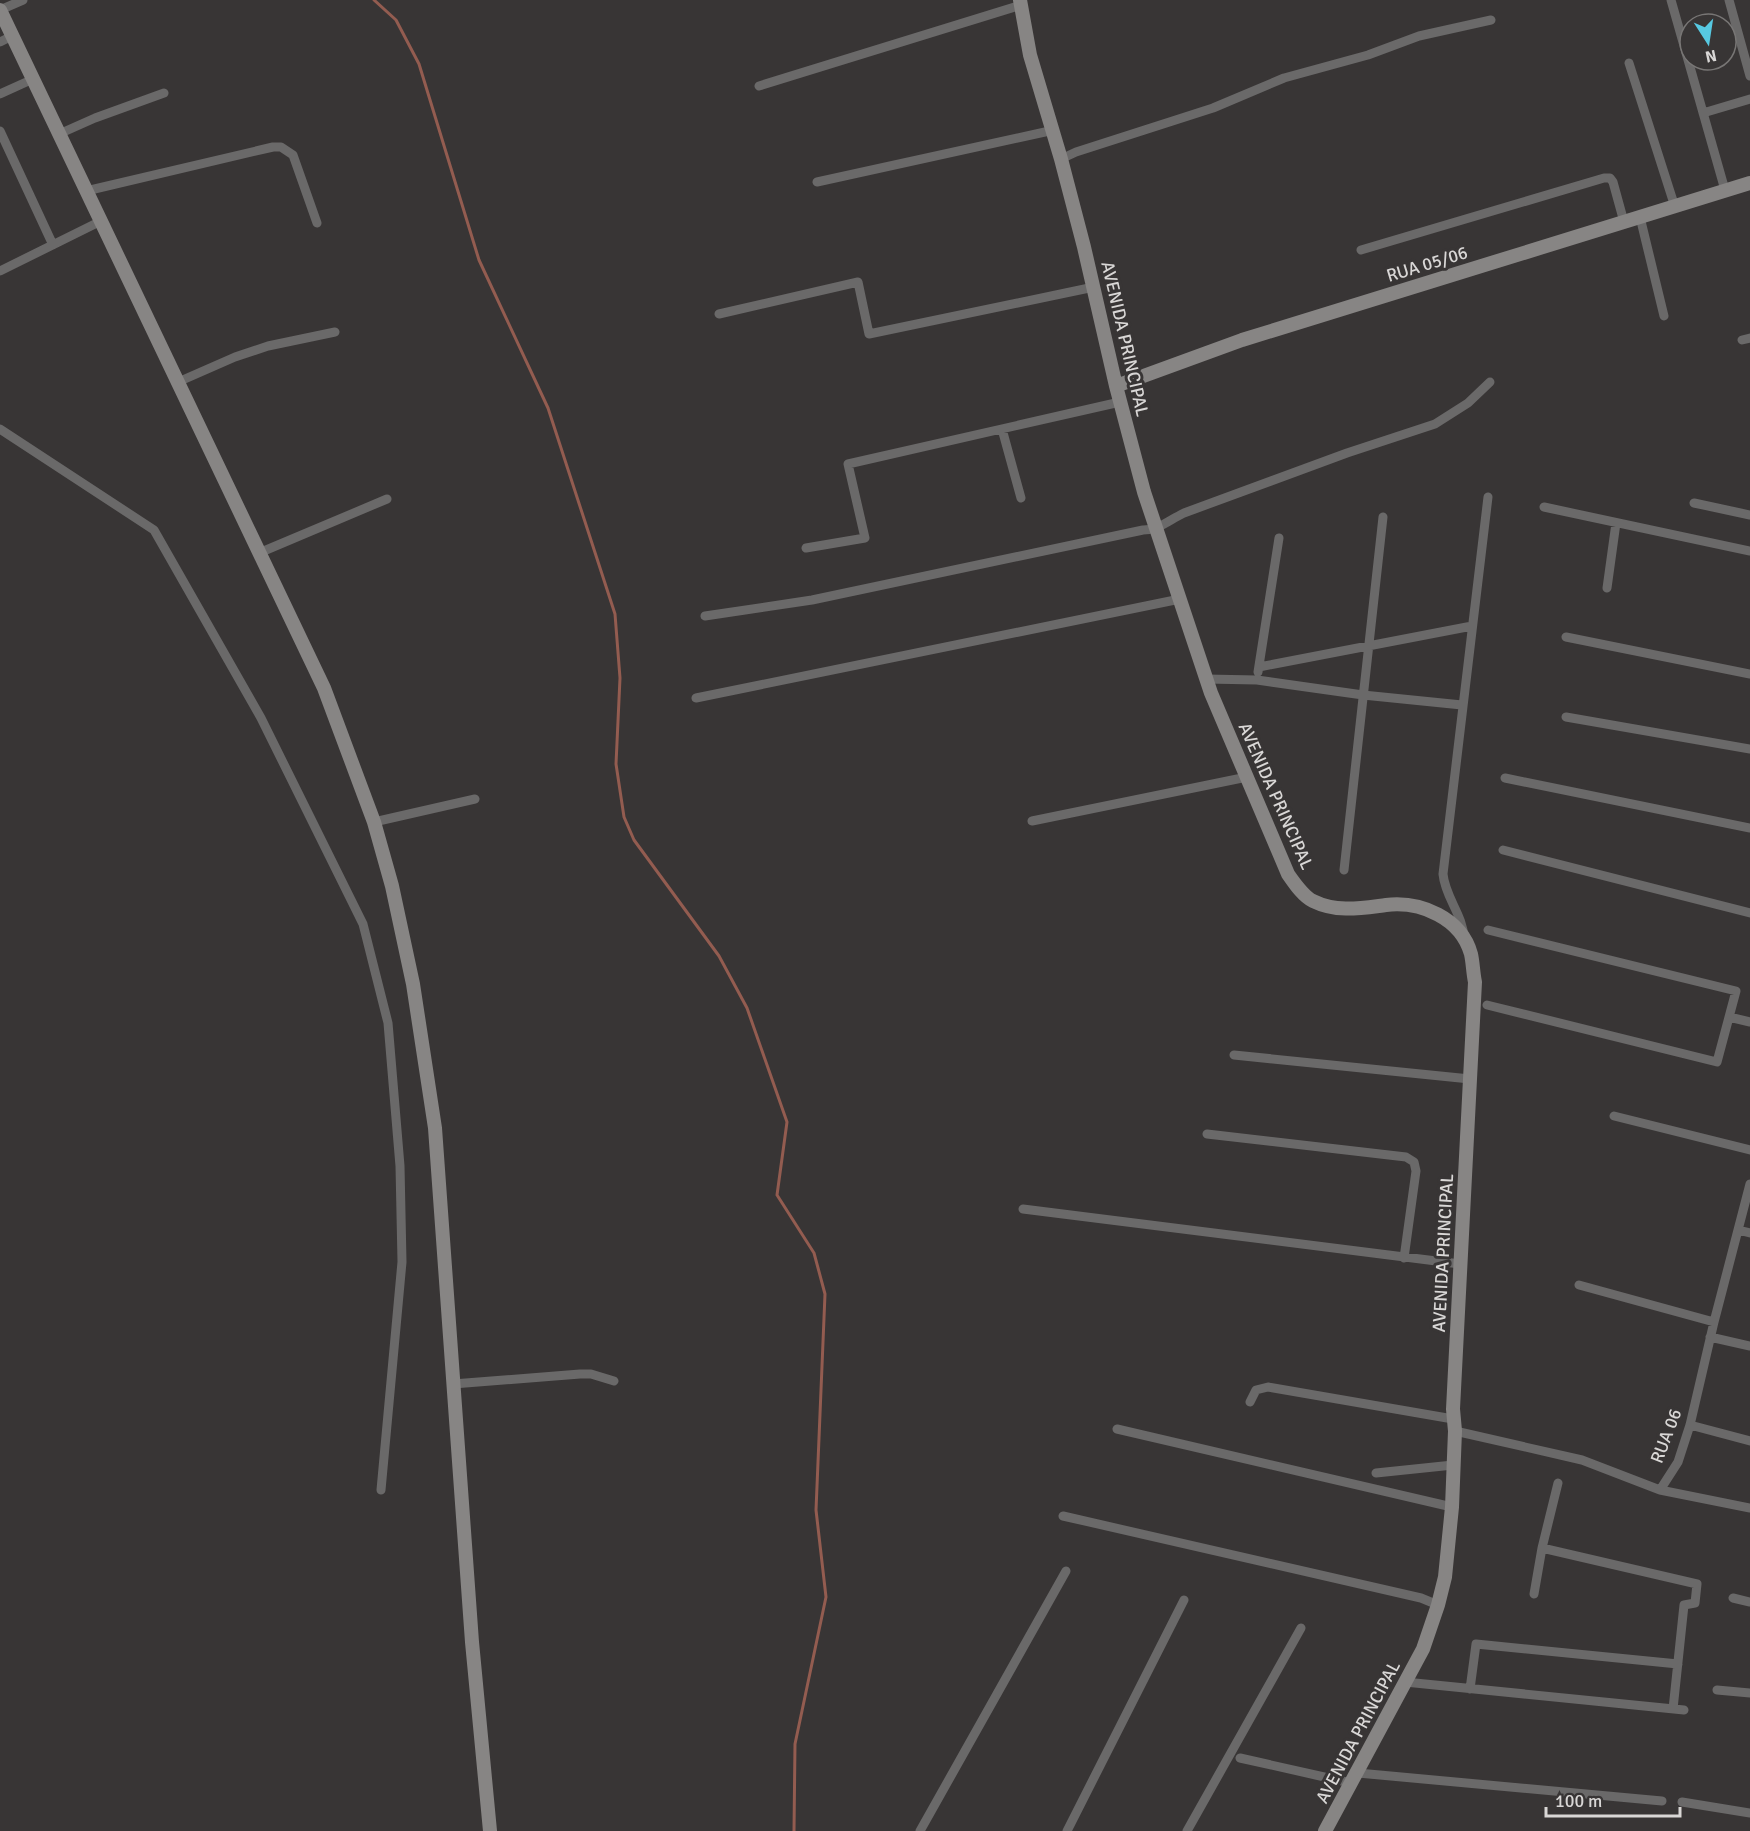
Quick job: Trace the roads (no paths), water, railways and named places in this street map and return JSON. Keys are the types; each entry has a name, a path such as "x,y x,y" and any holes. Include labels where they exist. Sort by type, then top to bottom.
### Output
{"street":[{"path":"23,0 0,10 6,39 33,79 324,688 374,822 392,886 413,984 435,1128 472,1642 490,1831"},
{"path":"1671,0 1725,190"},
{"path":"1730,0 1750,76"},
{"path":"759,86 1020,2"},
{"name":"AVENIDA PRINCIPAL","path":"1020,2 1030,55 1061,159 1144,492 1206,679 1288,874 1296,886 1312,901 1346,909 1405,905 1422,908 1443,917 1455,926 1464,938 1471,954 1475,982 1460,1264 1452,1507 1445,1577 1423,1648 1325,1831"},
{"path":"1061,159 1076,152 1213,108 1284,78 1368,55 1419,36 1491,20"},
{"path":"1629,63 1675,207"},
{"path":"0,94 33,79"},
{"path":"59,134 95,118 164,93"},
{"path":"1703,113 1750,99"},
{"path":"817,182 1053,130"},
{"path":"0,131 53,245"},
{"path":"86,191 281,147 292,155 317,223"},
{"path":"1361,250 1604,178 1610,178 1613,182 1624,222"},
{"name":"RUA 05/06","path":"1116,386 1242,339 1750,183"},
{"path":"1640,217 1664,316"},
{"path":"0,270 101,221"},
{"path":"719,314 858,282 869,334 1094,287"},
{"path":"178,382 235,357 268,346 335,332"},
{"path":"705,616 812,600 1143,530 1156,530 1169,520 1184,513 1347,453 1436,424 1468,403 1490,382"},
{"path":"806,548 865,538 848,465 1120,402"},
{"path":"0,429 154,530 261,718 363,924 387,1023 400,1166 402,1262 381,1490"},
{"path":"1002,429 1021,498"},
{"path":"1464,938 1463,926 1444,883 1443,874 1488,497"},
{"path":"259,553 387,498"},
{"path":"1694,503 1750,515"},
{"path":"1544,507 1750,550"},
{"path":"1344,870 1383,517"},
{"path":"1607,588 1616,523"},
{"path":"1257,680 1279,538"},
{"path":"696,698 1180,599"},
{"path":"1259,667 1472,626"},
{"path":"1566,637 1750,675"},
{"path":"1206,679 1257,680 1462,705"},
{"path":"1566,717 1750,749"},
{"path":"1032,821 1247,777"},
{"path":"1505,778 1750,828"},
{"path":"374,822 475,799"},
{"path":"1503,850 1750,913"},
{"path":"1487,1005 1717,1062 1736,991 1488,930"},
{"path":"1729,1017 1750,1022"},
{"path":"1234,1055 1470,1079"},
{"path":"1614,1116 1750,1150"},
{"path":"1208,1134 1406,1157 1414,1162 1416,1171 1404,1258"},
{"name":"RUA 06","path":"1250,1402 1256,1390 1268,1388 1454,1425 1582,1460 1660,1490 1678,1462 1690,1425 1710,1337 1750,1184"},
{"path":"1023,1209 1460,1264"},
{"path":"1737,1230 1750,1233"},
{"path":"1579,1286 1714,1323"},
{"path":"1710,1337 1750,1346"},
{"path":"453,1384 580,1374 591,1374 614,1382"},
{"path":"1690,1425 1750,1441"},
{"path":"1117,1429 1452,1507"},
{"path":"1376,1473 1453,1465"},
{"path":"1534,1594 1542,1548 1558,1483"},
{"path":"1660,1490 1750,1508"},
{"path":"1063,1516 1421,1598 1438,1605"},
{"path":"1542,1548 1697,1584 1695,1603 1684,1605 1673,1709"},
{"path":"920,1831 1065,1571"},
{"path":"1734,1598 1750,1602"},
{"path":"1066,1831 1184,1600"},
{"path":"1187,1831 1301,1628"},
{"path":"1470,1689 1476,1644 1678,1664"},
{"path":"1405,1682 1684,1710"},
{"path":"1717,1690 1750,1693"},
{"path":"1240,1758 1354,1778 1662,1801"},
{"path":"1682,1802 1750,1813"}],"waterway":[{"path":"374,0 396,20 419,64 479,260 548,408 615,614 620,678 616,764 624,817 634,840 719,956 747,1008 787,1122 777,1195 814,1253 825,1294 816,1510 826,1597 795,1744 794,1831"}]}
